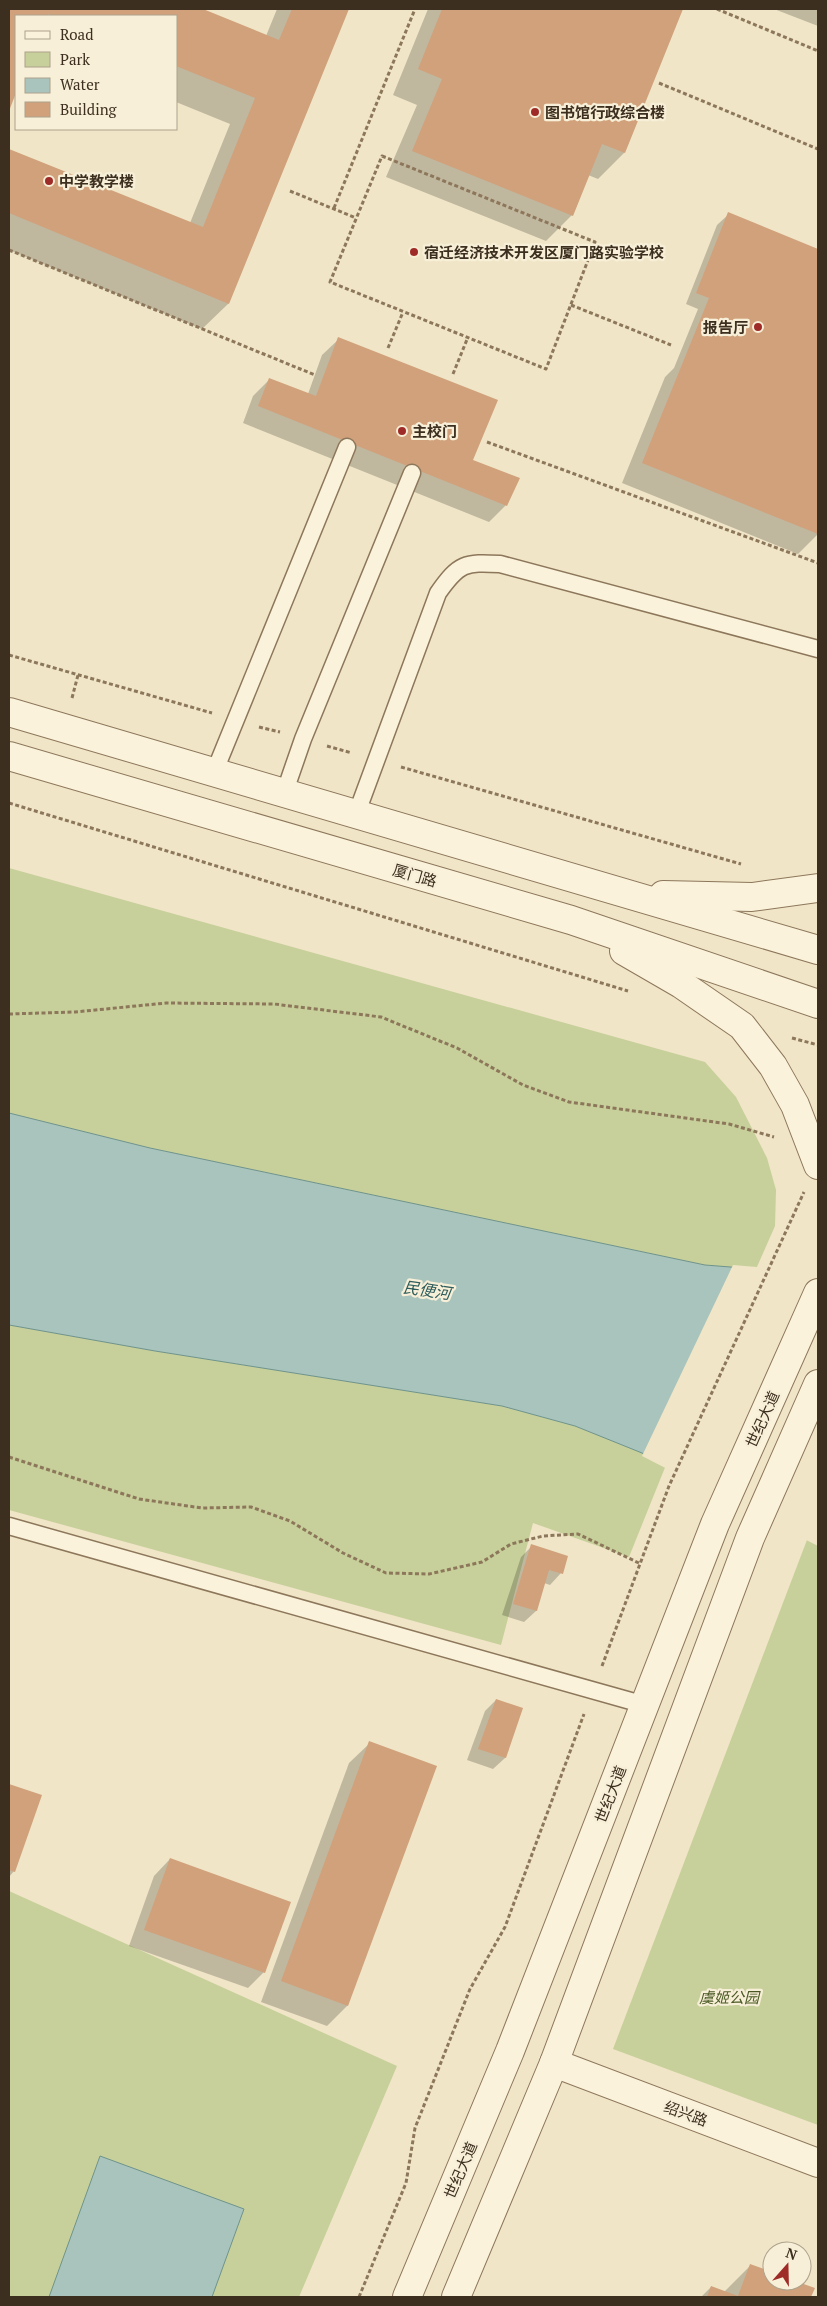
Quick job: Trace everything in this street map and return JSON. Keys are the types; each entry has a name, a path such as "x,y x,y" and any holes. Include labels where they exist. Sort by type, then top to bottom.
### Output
{"street":[{"path":"9,712 818,950"},
{"name":"厦门路","path":"9,756 571,920 818,1004"},
{"path":"623,894 752,897 818,888"},
{"path":"571,920 681,984 742,1026 773,1066 795,1105 815,1156"},
{"name":"世纪大道","path":"408,2297 510,2051 715,1524 818,1293"},
{"path":"456,2297 554,2063 750,1538 818,1384"},
{"name":"绍兴路","path":"554,2063 818,2163"}],"lane":[{"path":"214,773 347,447"},
{"path":"284,794 303,739 412,473"},
{"path":"356,815 438,593 452,573 473,562 500,564 818,650"},
{"path":"9,1526 646,1705"}],"path":[{"path":"334,208 415,9"},
{"path":"717,9 818,51"},
{"path":"659,83 818,149"},
{"path":"382,156 595,242 546,369 330,282 356,218 382,156"},
{"path":"290,191 356,218"},
{"path":"9,250 315,375"},
{"path":"571,305 671,345"},
{"path":"388,348 404,311"},
{"path":"453,374 468,337"},
{"path":"487,442 818,563"},
{"path":"9,655 744,864"},
{"path":"9,803 638,994"},
{"path":"9,1014 75,1012 166,1003 264,1004 381,1017 457,1048 523,1085 569,1102 729,1124 815,1156 810,1179 770,1270 669,1486 505,1927 470,1989 415,2128 406,2183 359,2297"},
{"path":"790,1038 818,1045"},
{"path":"9,1457 139,1499 202,1508 251,1507 290,1522 343,1553 386,1573 429,1574 482,1562 510,1544 543,1536 578,1534 640,1564"}],"green space":[{"path":"9,868 705,1062 736,1097 767,1158 776,1190 775,1226 756,1269 705,1265 150,1148 9,1113"},
{"path":"9,1325 155,1351 502,1406 575,1426 642,1453 666,1465 629,1557 533,1523 501,1645 9,1510"},
{"name":"虞姬公园","path":"818,1511 818,2125 613,2049"},
{"path":"9,1891 397,2066 299,2297 9,2297"}],"water":[{"name":"民便河","path":"9,1113 150,1148 705,1265 756,1269 818,1543 642,1453 575,1426 502,1406 155,1351 9,1325"},
{"path":"100,2156 244,2209 212,2297 49,2297"}],"pier":[{"path":"733,1265 757,1267 818,1300 818,1546 642,1456"}],"building":[{"name":"中学教学楼","path":"9,9 203,9 279,40 292,9 349,9 229,304 9,213 9,149 203,227 255,98 178,67 178,15 15,15 15,96 9,111"},
{"name":"图书馆行政综合楼","path":"442,9 683,9 625,153 602,144 573,216 412,151 442,79 418,69"},
{"path":"728,212 818,249 818,534 642,463 709,298 696,293"},
{"name":"主校门","path":"338,337 498,400 473,460 520,478 507,506 258,406 269,378 316,396"},
{"path":"531,1544 568,1556 563,1574 549,1570 537,1611 513,1604"},
{"path":"496,1699 523,1708 506,1758 478,1749"},
{"path":"369,1741 437,1766 348,2006 281,1981"},
{"path":"9,1784 42,1795 15,1872 9,1870"},
{"path":"170,1858 291,1902 265,1973 144,1930"},
{"path":"750,2264 762,2268 762,2291 812,2291 812,2287 815,2288 811,2297 707,2297 711,2286 738,2296"}],"place":[{"name":"图书馆行政综合楼","path":"535,112"},
{"name":"中学教学楼","path":"49,181"},
{"name":"宿迁经济技术开发区厦门路实验学校","path":"414,252"},
{"name":"报告厅","path":"758,327"},
{"name":"主校门","path":"402,431"}]}
